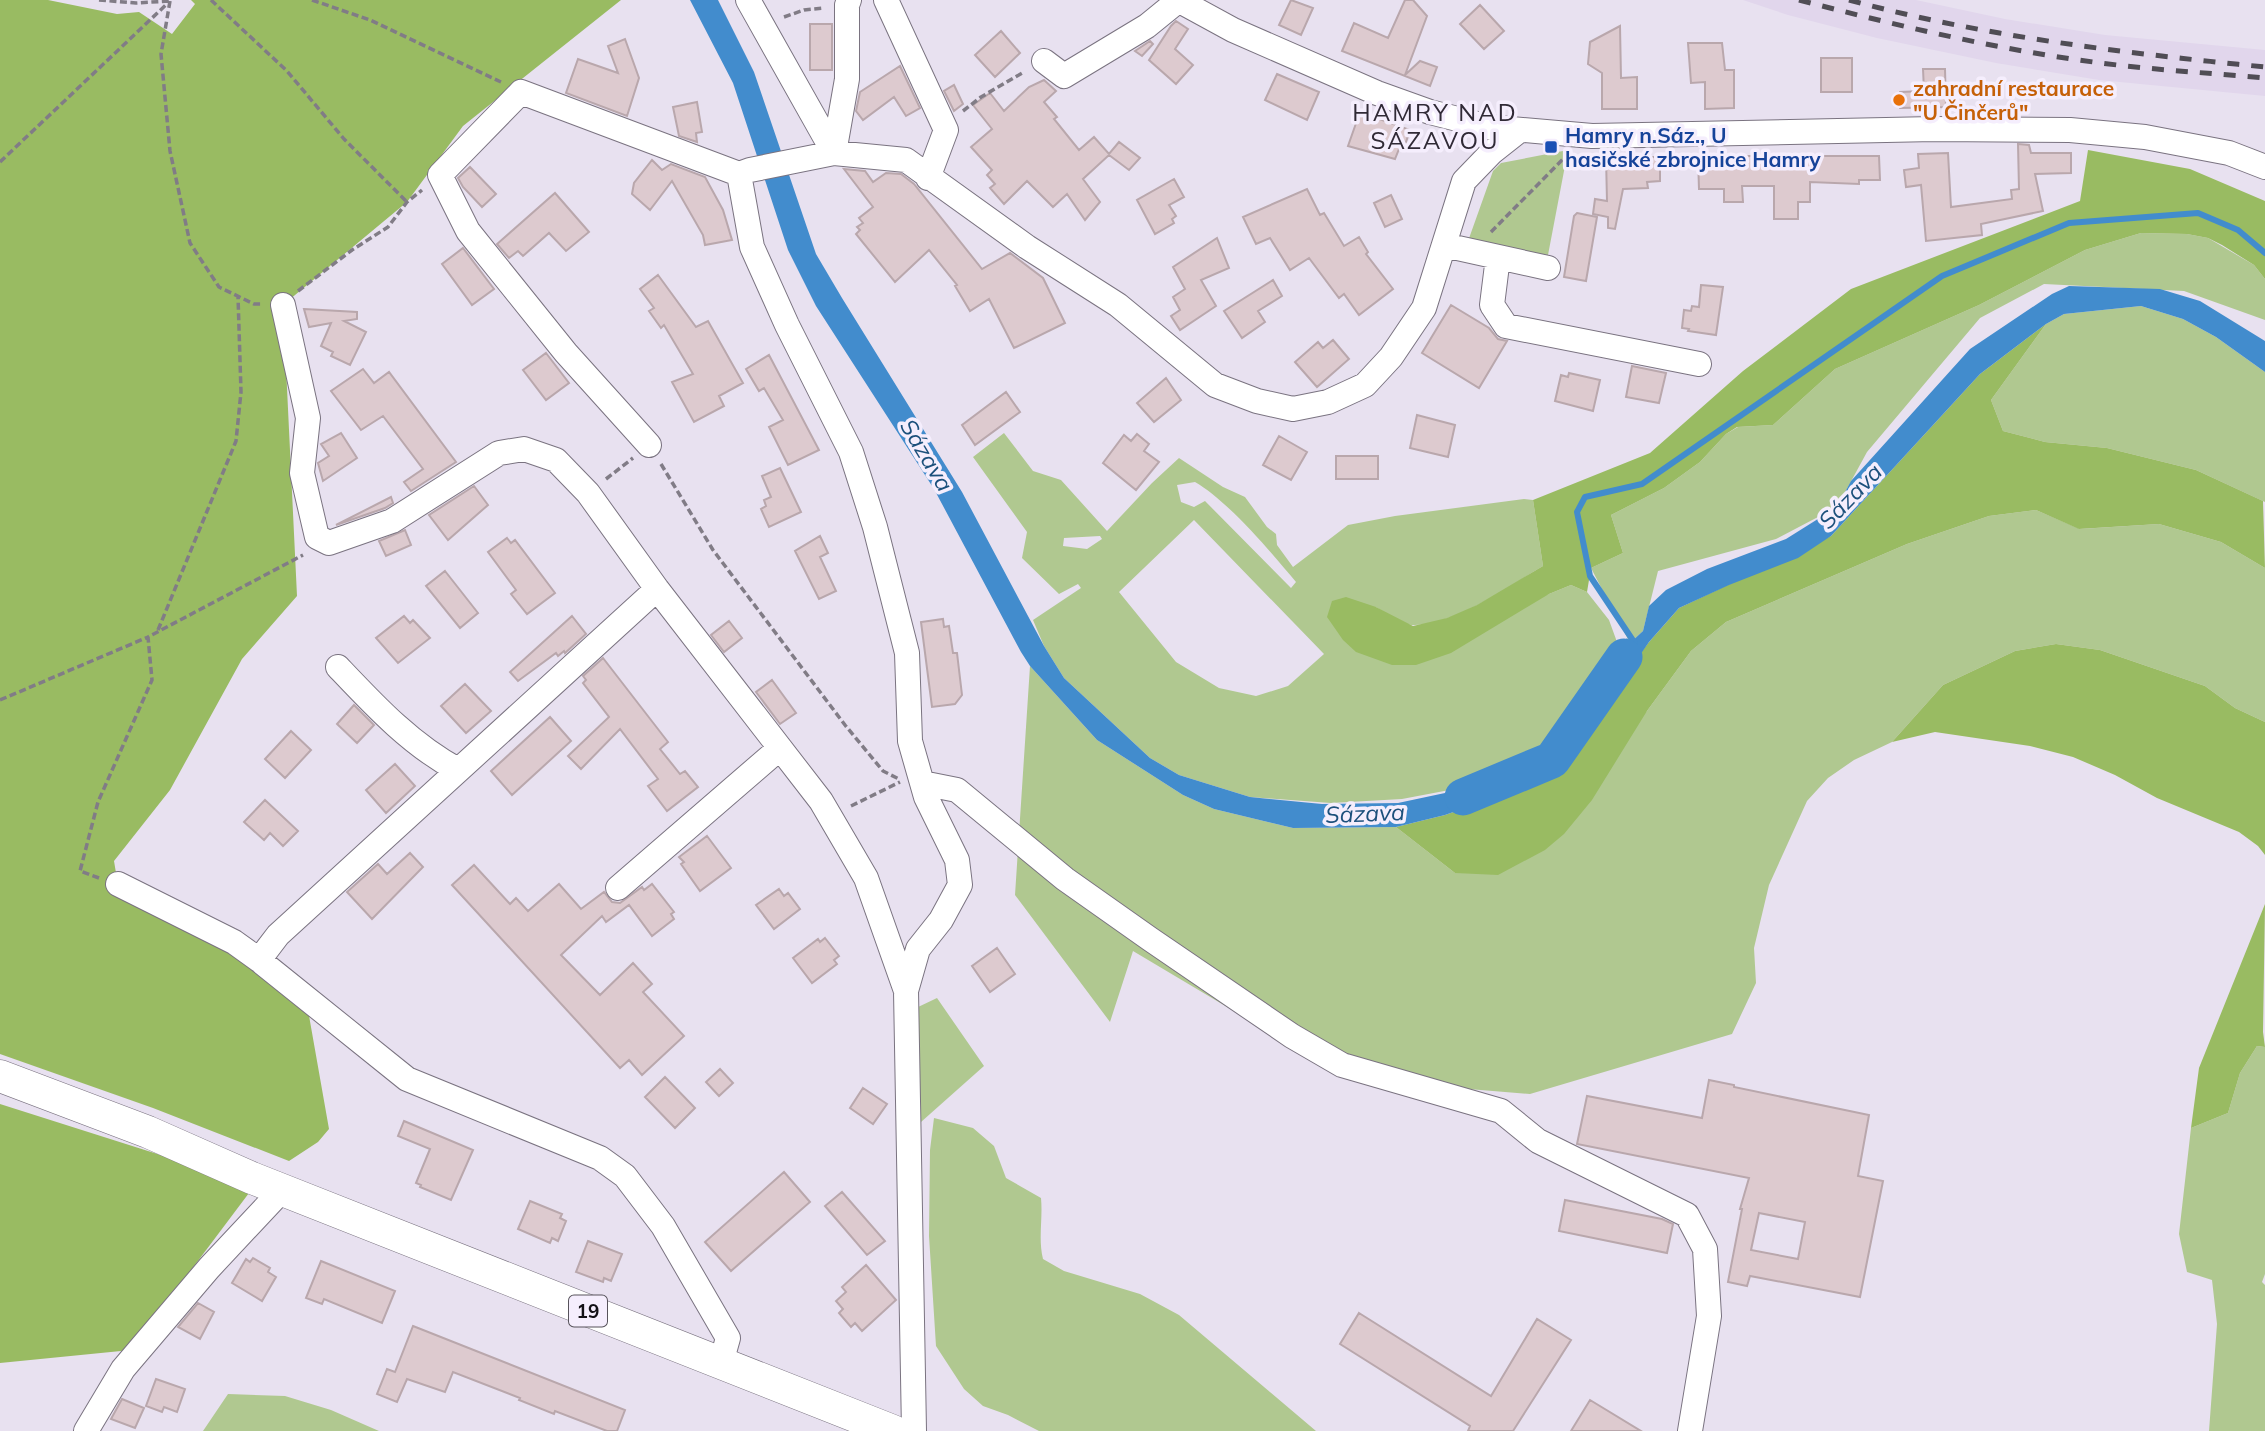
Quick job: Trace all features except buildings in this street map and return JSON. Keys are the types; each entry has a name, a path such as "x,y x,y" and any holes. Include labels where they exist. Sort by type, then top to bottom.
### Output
{"main road":[{"name":"19","path":"0,1076 148,1132 282,1189 893,1431"}],"street":[{"path":"748,0 834,153"},
{"path":"886,0 946,130 928,178"},
{"path":"1044,61 1064,75 1147,26 1178,0 1233,30 1377,93 1430,112 1489,127 1592,136 1934,129 2070,130 2145,137 2229,153 2265,167"},
{"path":"834,153 847,79 848,3"},
{"path":"649,445 566,353 468,231 440,175 521,92 745,172 834,153 906,160 1027,247 1118,305 1215,385 1257,401 1293,409 1328,402 1366,385 1391,357 1424,308 1464,181 1492,152 1520,130"},
{"path":"745,172 752,247 850,452 875,527 907,653 913,782 926,797 957,860 960,885 941,920 918,949 906,991 914,1431"},
{"path":"1444,245 1548,268"},
{"path":"1498,257 1492,305 1506,326 1699,365"},
{"path":"283,305 308,418 302,473 317,537 330,543 393,521 499,453 524,449 556,460 588,494 830,816 866,878 906,991"},
{"path":"259,960 278,935 657,589"},
{"path":"338,667 386,717 439,760 458,769"},
{"path":"618,888 780,748"},
{"path":"913,782 957,790 1065,879 1292,1036 1342,1065 1501,1111 1538,1141 1687,1216 1705,1249 1709,1316 1690,1431"},
{"path":"118,884 234,942 407,1079 600,1157 625,1176 663,1226 728,1338 721,1363"},
{"path":"86,1431 123,1369 209,1268 282,1189"}],"path":[{"path":"99,0 136,3 171,0"},
{"path":"0,162 171,0"},
{"path":"171,0 161,54 170,151 190,243 219,286 254,304 283,305 305,284 388,227 407,202 344,139 287,71 211,0"},
{"path":"312,0 370,20 521,92"},
{"path":"763,24 804,10 848,3"},
{"path":"944,125 981,97 1044,61"},
{"path":"1473,251 1575,147"},
{"path":"157,632 236,440 241,392 237,296"},
{"path":"588,494 649,445 713,551 845,726 883,772 894,778 913,782"},
{"path":"0,700 148,637 330,543"},
{"path":"118,884 80,871 98,802 152,680 148,637"},
{"path":"830,816 913,782"}],"shaded area":[{"path":"1743,0 1916,0 2005,19 2105,35 2265,50 2265,96 2099,80 1996,63 1877,38 1788,15"}],"green space":[{"path":"0,0 48,0 117,14 139,12 172,34 195,4 191,0 621,0 463,126 407,202 283,305 297,596 242,659 170,790 114,861 119,891 214,934 308,1010 329,1129 318,1142 289,1161 153,1108 0,1054"},
{"path":"1568,150 1548,255 1467,244 1493,171 1501,163"},
{"path":"2088,150 2190,169 2265,201 2265,279 2254,265 2222,245 2208,238 2187,234 2141,233 2085,250 1979,305 1835,369 1773,425 1737,427 1726,434 1700,462 1664,488 1611,515 1623,553 1591,568 1587,592 1571,585 1549,594 1451,653 1416,665 1392,665 1356,652 1343,640 1327,617 1332,601 1346,597 1376,607 1413,626 1447,618 1477,605 1543,566 1533,500 1650,453 1743,371 1851,289 2080,201"},
{"path":"2141,233 2187,234 2208,238 2254,265 2265,279 2265,320 2184,291 2044,284 1980,318 1867,452 1837,507 1776,539 1658,571 1643,631 1630,643 1591,568 1623,553 1611,515 1664,488 1700,462 1726,434 1738,427 1773,425 1835,369 1979,305 2085,250"},
{"path":"2141,306 2183,319 2216,337 2265,372 2265,502 2196,470 2107,448 2045,442 2003,431 1991,400 2046,324 2064,314"},
{"path":"2046,324 1991,400 2003,431 2045,442 2107,448 2196,470 2263,501 2265,568 2221,542 2159,524 2079,529 2036,510 1989,516 1907,544 1726,622 1691,651 1647,711 1592,800 1564,834 1545,850 1498,875 1455,873 1396,827 1445,815 1546,779 1649,642 1679,608 1831,536 1980,374"},
{"path":"1004,433 1033,471 1061,480 1107,531 1179,458 1223,487 1245,497 1267,527 1276,534 1277,545 1293,567 1348,525 1395,516 1533,500 1543,566 1481,603 1431,623 1406,623 1376,607 1356,652 1571,585 1587,592 1609,620 1617,642 1591,709 1558,754 1529,775 1402,799 1331,803 1250,797 1179,775 1150,758 1064,678 1044,646 1033,620 1081,588 1078,584 1059,594 1022,558 1027,532 973,457","holes":["1195,482 1221,501 1262,542 1296,582 1291,588 1205,501 1194,507 1181,502 1177,485","1194,520 1324,654 1288,686 1256,696 1219,688 1176,662 1119,592","1100,536 1102,539 1087,549 1063,546 1064,538"]},
{"path":"2036,510 2080,529 2159,524 2221,542 2265,568 2265,722 2235,708 2205,686 2100,650 2056,644 2015,651 1943,685 1892,742 1854,760 1828,778 1807,801 1769,885 1754,948 1756,983 1732,1034 1530,1094 1348,1079 1133,951 1110,1022 1015,895 1030,666 1097,740 1183,795 1214,809 1293,828 1396,827 1455,873 1647,711 1691,651 1726,622 1907,544 1989,516"},
{"path":"2056,644 2100,650 2205,686 2235,708 2265,722 2265,855 2258,846 2239,832 2157,798 2115,775 2073,757 2030,746 1935,732 1892,742 1943,685 2015,651"},
{"path":"2265,904 2265,1047 2257,1046 2240,1073 2228,1113 2191,1128 2199,1068"},
{"path":"937,998 984,1066 921,1122 916,1008"},
{"path":"2257,1046 2265,1047 2265,1274 2262,1282 2265,1285 2265,1431 2209,1431 2217,1324 2212,1280 2187,1272 2179,1234 2191,1128 2228,1113 2240,1073"},
{"path":"0,1104 255,1185 131,1350 0,1363"},
{"path":"934,1118 973,1128 994,1146 1006,1178 1041,1198 1043,1259 1064,1271 1140,1294 1179,1315 1316,1431 1039,1431 983,1406 964,1389 936,1346 929,1236 930,1150"},
{"path":"228,1394 285,1396 331,1410 379,1431 203,1431"}],"water":[{"path":"690,0 718,0 754,72 816,254 962,492 1044,646 1064,678 1150,758 1179,775 1250,797 1322,804 1398,803 1529,775 1558,754 1591,709 1612,659 1627,638 1630,643 1643,631 1649,606 1666,590 1707,569 1786,539 1837,507 1851,481 1970,349 2052,294 2069,286 2160,289 2200,301 2265,341 2265,372 2216,337 2183,319 2141,306 2064,314 2046,324 1980,374 1831,536 1798,558 1679,608 1649,642 1564,766 1546,779 1445,815 1396,827 1293,828 1214,809 1183,795 1097,740 1030,666 934,489 816,306 788,250 733,83"}],"waterway":[{"path":"1634,642 1590,576 1577,512 1585,497 1642,484 1942,276 2069,223 2198,213 2238,230 2265,253"},
{"name":"Sázava","path":"1463,797 1552,760 1624,657"}],"railway":[{"path":"1799,0 1912,28 2063,58 2265,78"},
{"path":"1849,0 2003,34 2160,56 2265,67"}],"place":[{"name":"zahradní restaurace \"U Činčerů\"","path":"1899,100"},
{"name":"Hamry n.Sáz., U hasičské zbrojnice Hamry","path":"1551,147"}],"district":[{"name":"HAMRY NAD SÁZAVOU","path":"1435,126"}]}
